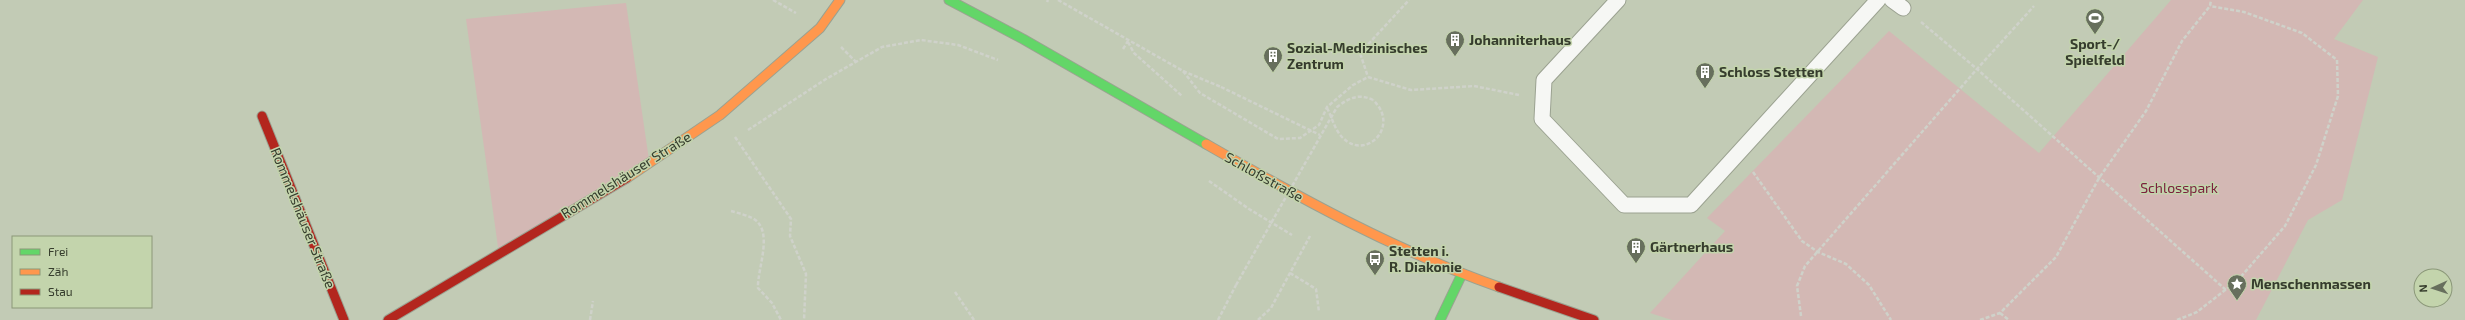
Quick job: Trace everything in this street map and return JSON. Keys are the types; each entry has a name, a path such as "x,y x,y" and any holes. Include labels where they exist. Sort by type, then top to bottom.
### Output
{"street":[{"name":"Rommelshäuser Straße","path":"388,320 622,181 720,115 820,28 840,0"},
{"name":"Schloßstraße","path":"949,0 1023,38 1324,211 1462,274 1594,320"},
{"name":"Rommelshäuser Straße","path":"262,116 344,320"},
{"path":"1440,320 1462,274"}],"lane":[{"path":"1618,0 1544,80 1542,119 1624,205 1691,205 1878,0"}],"path":[{"path":"1058,0 1128,41 1183,70 1320,134"},
{"path":"1360,53 1409,0"},
{"path":"1980,320 2000,313 2056,257 2099,178 2146,111 2182,41 2210,6 2211,0"},
{"path":"1801,316 1797,286 1806,266 1977,69 2034,6"},
{"path":"2177,320 2198,312 2238,280 2285,226 2316,165 2338,96 2337,60 2302,33 2244,12 2210,6"},
{"path":"1934,32 2226,290"},
{"path":"736,138 826,79 882,47 921,40 958,46 985,54 1004,63"},
{"path":"1123,49 1128,41"},
{"path":"1307,53 1344,51 1360,53"},
{"path":"1360,53 1368,77"},
{"path":"1183,70 1200,93 1278,139 1300,138 1319,125 1327,107 1353,85 1368,77 1411,90 1474,86 1543,100"},
{"path":"1218,320 1320,134 1337,107 1344,102 1360,96 1373,100 1382,110 1384,123 1378,136 1363,145 1349,143 1343,138 1327,107"},
{"path":"720,115 791,219 790,236 806,274 804,320"},
{"path":"1739,153 1802,241 1818,252 1846,264 1869,285 1891,320"},
{"path":"731,211 754,218 762,228 765,240 757,276 758,288 772,303 781,320"},
{"path":"1258,320 1271,308 1324,211"},
{"path":"1290,273 1316,289 1319,312"},
{"path":"955,292 974,320"},
{"path":"590,320 593,301"},
{"path":"2000,313 2009,320"}],"green space":[{"name":"Schlosspark","path":"2171,0 2363,0 2334,39 2378,57 2342,200 2308,220 2256,320 1672,320 1650,313 1725,231 1707,218 1889,31 2039,153"},
{"path":"626,3 649,160 499,254 466,19"}],"traffic: fast":[{"path":"949,0 1023,39 1206,144"},
{"path":"1440,320 1462,274"}],"traffic: slow":[{"path":"627,178 720,115 820,28 840,0"},
{"path":"1206,144 1349,222 1423,257 1499,287"}],"traffic: jam":[{"path":"262,116 344,320"},
{"path":"388,320 627,178"},
{"path":"1499,287 1594,320"}],"place":[{"name":"Sport-/ Spielfeld","path":"2095,35"},
{"name":"Johanniterhaus","path":"1455,57"},
{"name":"Sozial-Medizinisches Zentrum","path":"1273,73"},
{"name":"Schloss Stetten","path":"1705,89"},
{"name":"Gärtnerhaus","path":"1636,264"},
{"name":"Stetten i. R. Diakonie","path":"1375,276"},
{"name":"Menschenmassen","path":"2237,301"}]}
